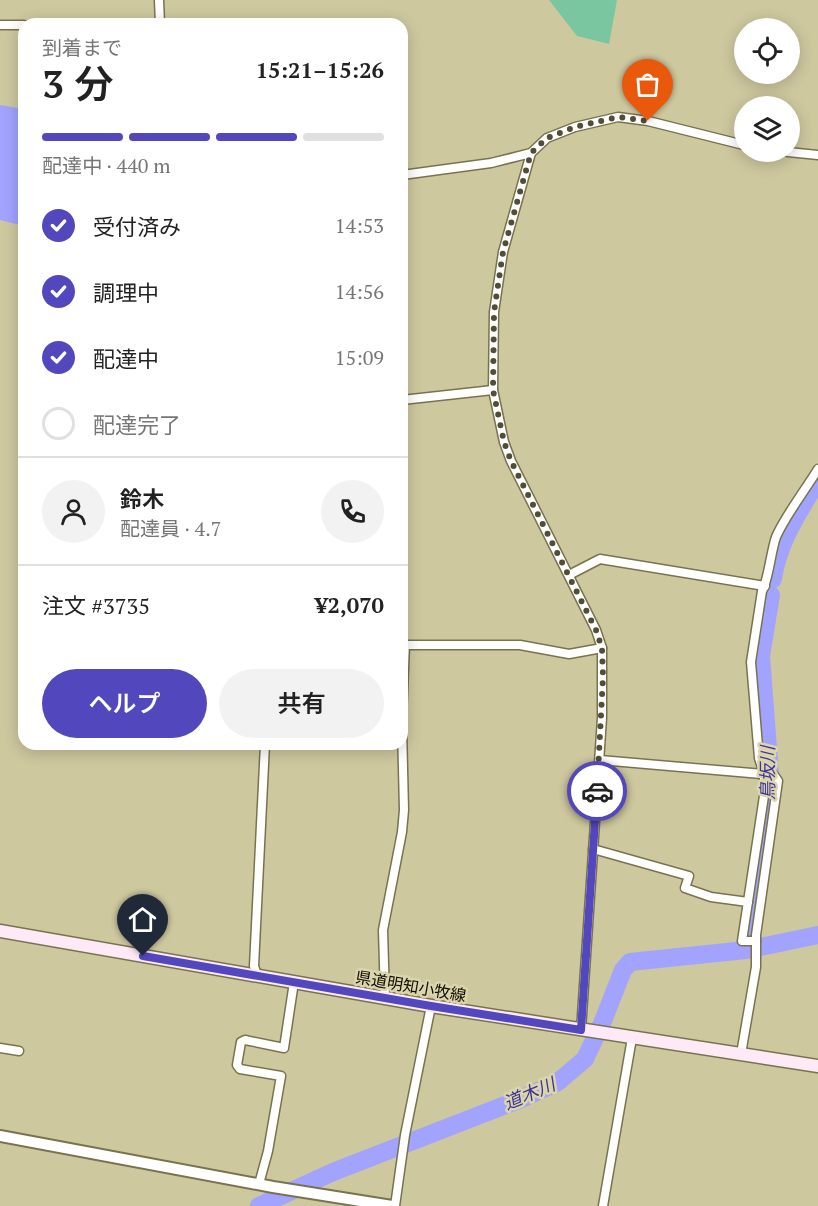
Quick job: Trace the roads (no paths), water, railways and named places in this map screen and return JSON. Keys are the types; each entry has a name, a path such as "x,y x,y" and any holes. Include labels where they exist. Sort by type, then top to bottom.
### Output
{"main road":[{"name":"県道明知小牧線","path":"0,931 431,1006 818,1066"}],"street":[{"path":"159,0 160,18"},
{"path":"0,25 18,25"},
{"path":"408,174 491,163 531,153 547,138 575,127 618,117 648,121 734,142"},
{"path":"531,153 503,252 494,312 493,390 504,442 511,461 596,630 602,648 600,760 593,849 592,1032"},
{"path":"800,153 818,155"},
{"path":"408,399 493,390"},
{"path":"741,1054 756,967 748,902 768,775 759,758 751,662 762,591 777,535 818,469"},
{"path":"569,575 600,559 765,586"},
{"path":"408,645 520,645 569,654 602,648"},
{"path":"257,975 254,966 265,750"},
{"path":"385,998 383,930 402,832 404,810 403,750"},
{"path":"600,760 768,775 778,781 752,942"},
{"path":"593,849 689,876 685,888 711,897 748,902"},
{"path":"260,1184 281,1076 240,1069 237,1065 241,1042 245,1040 284,1048 294,982"},
{"path":"0,1136 273,1187 393,1206 431,1006"},
{"path":"603,1206 632,1038"},
{"path":"0,1048 19,1051"}],"water":[{"path":"0,105 18,108 18,224 0,220"}],"waterway":[{"name":"鳥坂川","path":"773,579 784,540 818,480"},
{"name":"鳥坂川","path":"746,950 771,788 761,656 771,595"},
{"name":"道木川","path":"259,1206 333,1172 521,1099 558,1082 585,1059 623,970 630,962 746,950 818,935"}]}
